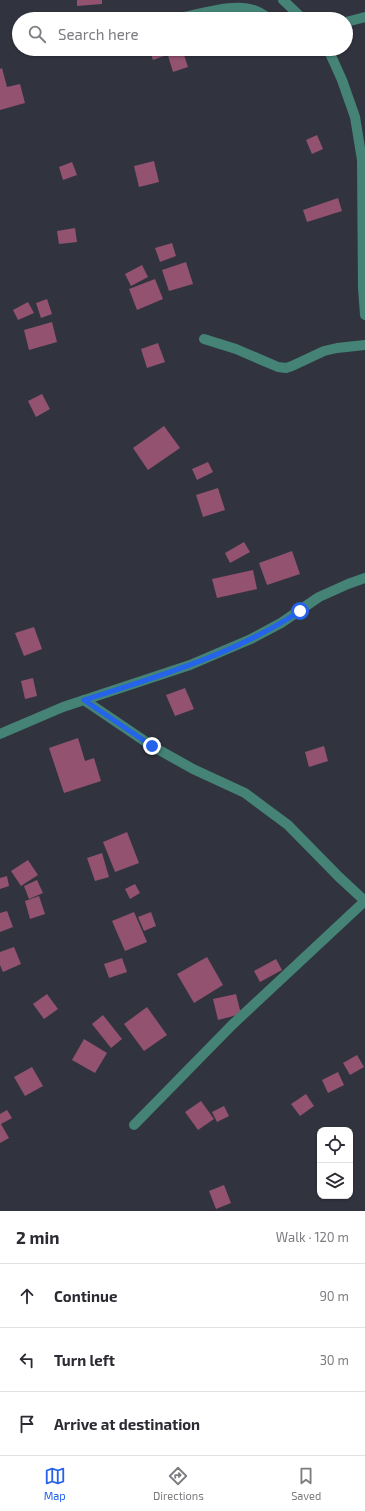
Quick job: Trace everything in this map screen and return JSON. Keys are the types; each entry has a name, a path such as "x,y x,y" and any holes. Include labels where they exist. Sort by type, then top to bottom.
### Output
{"street":[{"path":"283,0 296,12"},
{"path":"209,12 221,9 240,8 255,10 258,12"},
{"path":"353,20 365,17"},
{"path":"331,56 342,80 355,117 362,160 362,288 365,315"},
{"path":"204,339 236,349 278,367 292,366 330,349 365,345"},
{"path":"0,734 63,707 190,665 251,639 281,624 319,597 365,578"},
{"path":"84,700 152,746 193,769 245,794 288,825 365,901 232,1025 134,1126"}],"building":[{"path":"77,0 102,0 102,4 77,6"},
{"path":"152,56 164,56 153,60"},
{"path":"168,56 184,56 188,67 173,72"},
{"path":"2,68 7,87 20,84 25,103 0,110 0,69"},
{"path":"317,135 323,149 312,154 306,140"},
{"path":"154,161 159,182 139,187 134,166"},
{"path":"72,162 77,175 63,180 59,167"},
{"path":"338,198 342,211 307,222 303,210"},
{"path":"75,228 77,242 59,244 57,231"},
{"path":"172,243 176,256 160,262 155,248"},
{"path":"186,262 193,284 169,291 162,270"},
{"path":"142,265 148,277 131,286 125,274"},
{"path":"155,279 163,299 137,310 129,289"},
{"path":"47,299 52,314 41,318 36,303"},
{"path":"28,302 34,313 18,320 13,310"},
{"path":"52,322 57,342 29,350 24,330"},
{"path":"158,343 165,362 147,368 141,349"},
{"path":"42,394 50,409 36,417 28,401"},
{"path":"164,426 180,448 148,470 133,448"},
{"path":"208,462 213,472 197,480 192,469"},
{"path":"218,488 225,510 203,517 196,495"},
{"path":"244,542 250,552 230,563 225,553"},
{"path":"292,551 300,574 267,585 259,563"},
{"path":"253,570 257,589 217,598 212,579"},
{"path":"34,627 42,649 24,656 15,633"},
{"path":"33,678 37,696 25,699 21,681"},
{"path":"185,688 194,709 175,716 166,695"},
{"path":"78,738 85,761 94,758 101,781 64,793 49,748"},
{"path":"324,746 328,761 309,767 305,752"},
{"path":"127,832 139,863 115,872 103,842"},
{"path":"102,853 109,877 95,881 87,858"},
{"path":"28,860 38,875 21,886 11,871"},
{"path":"7,876 9,886 0,889 0,878"},
{"path":"37,880 43,893 29,899 24,886"},
{"path":"135,884 140,893 130,899 125,889"},
{"path":"39,896 45,914 30,919 25,901"},
{"path":"7,911 13,927 0,932 0,913"},
{"path":"134,912 147,942 125,951 112,921"},
{"path":"151,912 156,926 144,931 138,917"},
{"path":"14,947 21,964 3,972 0,965 0,952"},
{"path":"207,957 223,985 194,1003 177,974"},
{"path":"122,958 127,972 109,978 104,964"},
{"path":"276,959 282,970 260,982 254,971"},
{"path":"47,994 58,1009 44,1019 33,1004"},
{"path":"236,994 241,1014 218,1020 213,999"},
{"path":"147,1007 167,1035 144,1051 124,1024"},
{"path":"103,1015 122,1039 111,1048 92,1024"},
{"path":"84,1039 107,1053 95,1073 72,1060"},
{"path":"357,1055 364,1067 350,1075 343,1063"},
{"path":"32,1067 43,1086 25,1096 14,1077"},
{"path":"338,1072 344,1085 328,1093 322,1080"},
{"path":"306,1094 314,1106 300,1116 291,1104"},
{"path":"201,1101 214,1119 198,1130 185,1112"},
{"path":"224,1106 229,1116 217,1122 212,1112"},
{"path":"7,1110 12,1118 1,1124 9,1138 0,1143 0,1114"},
{"path":"224,1185 231,1203 216,1209 209,1191"}],"route":[{"path":"152,746 84,700 190,665 251,639 281,624 300,611"}]}
